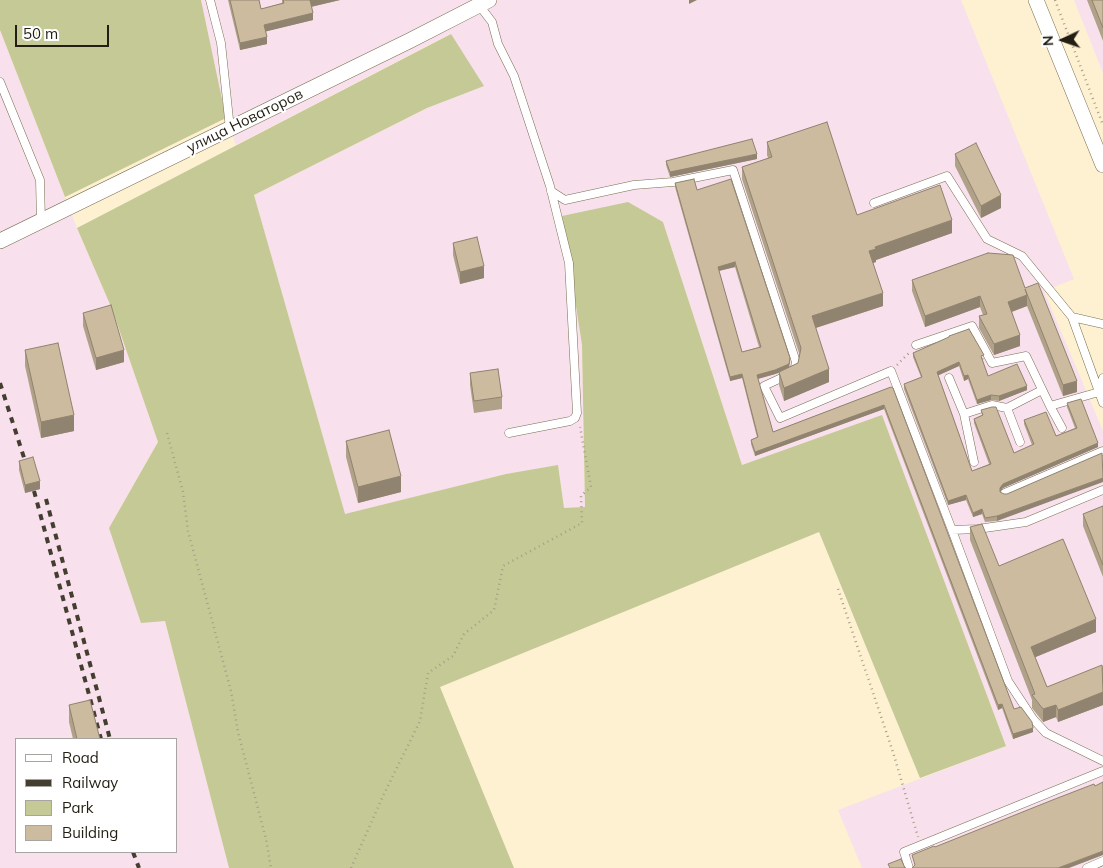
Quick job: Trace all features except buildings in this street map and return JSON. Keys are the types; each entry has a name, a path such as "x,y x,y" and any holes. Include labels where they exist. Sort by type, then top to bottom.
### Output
{"street":[{"path":"1036,0 1103,165"},
{"name":"улица Новаторов","path":"0,241 484,2"}],"lane":[{"path":"210,0 221,43 230,129"},
{"path":"484,2 498,44 514,76 551,192 569,263 578,413 570,421 509,433"},
{"path":"0,82 40,180 41,222"},
{"path":"551,192 565,200 634,185 673,182 733,170 796,362 794,372 764,386 780,418 891,371 1008,681 1033,719 1046,734 1103,761"},
{"path":"874,203 947,176 987,239 1022,256 1072,317 1103,403"},
{"path":"1072,317 1103,324"},
{"path":"916,345 972,326 992,363 1026,356 1062,428"},
{"path":"949,378 964,414 974,462"},
{"path":"1099,392 1103,378"},
{"path":"964,414 992,404 1007,408 1042,390"},
{"path":"1050,406 1099,392"},
{"path":"1007,408 1020,442"},
{"path":"1005,493 1103,451"},
{"path":"952,530 978,529 1026,522 1103,490"},
{"path":"909,868 904,852 1103,771"},
{"path":"1087,868 1103,861"}],"path":[{"path":"1055,0 1103,125"},
{"path":"891,371 916,345"},
{"path":"351,868 383,796 420,721 428,673 454,656 464,634 494,610 503,566 582,523 581,496 591,487 578,413"},
{"path":"167,433 183,492 188,531 231,691 238,732 266,839 271,868"},
{"path":"838,589 893,752 921,846"}],"shaded area":[{"path":"201,0 961,0 1074,279 1044,291 1103,431 1103,868 862,868 838,810 1006,746 882,416 742,465 663,222 562,216 582,345 585,507 564,509 558,466 506,474 345,515 254,195 427,108 483,86 450,34 236,145 226,118"},
{"path":"1074,0 1103,0 1103,73"},
{"path":"0,30 77,228 112,309 158,442 109,528 165,621 229,868 0,868"}],"green space":[{"path":"0,0 201,0 226,118 65,197 0,30"},
{"path":"451,34 484,86 427,108 254,195 345,514 506,474 558,465 564,508 585,507 582,345 562,216 628,202 663,222 742,465 882,415 1006,746 920,778 819,532 440,687 514,868 229,868 165,621 141,623 109,528 158,442 112,309 77,228"}],"railway":[{"path":"0,383 27,467"},
{"path":"34,491 101,738"},
{"path":"46,499 110,738"},
{"path":"133,853 139,868"}]}
